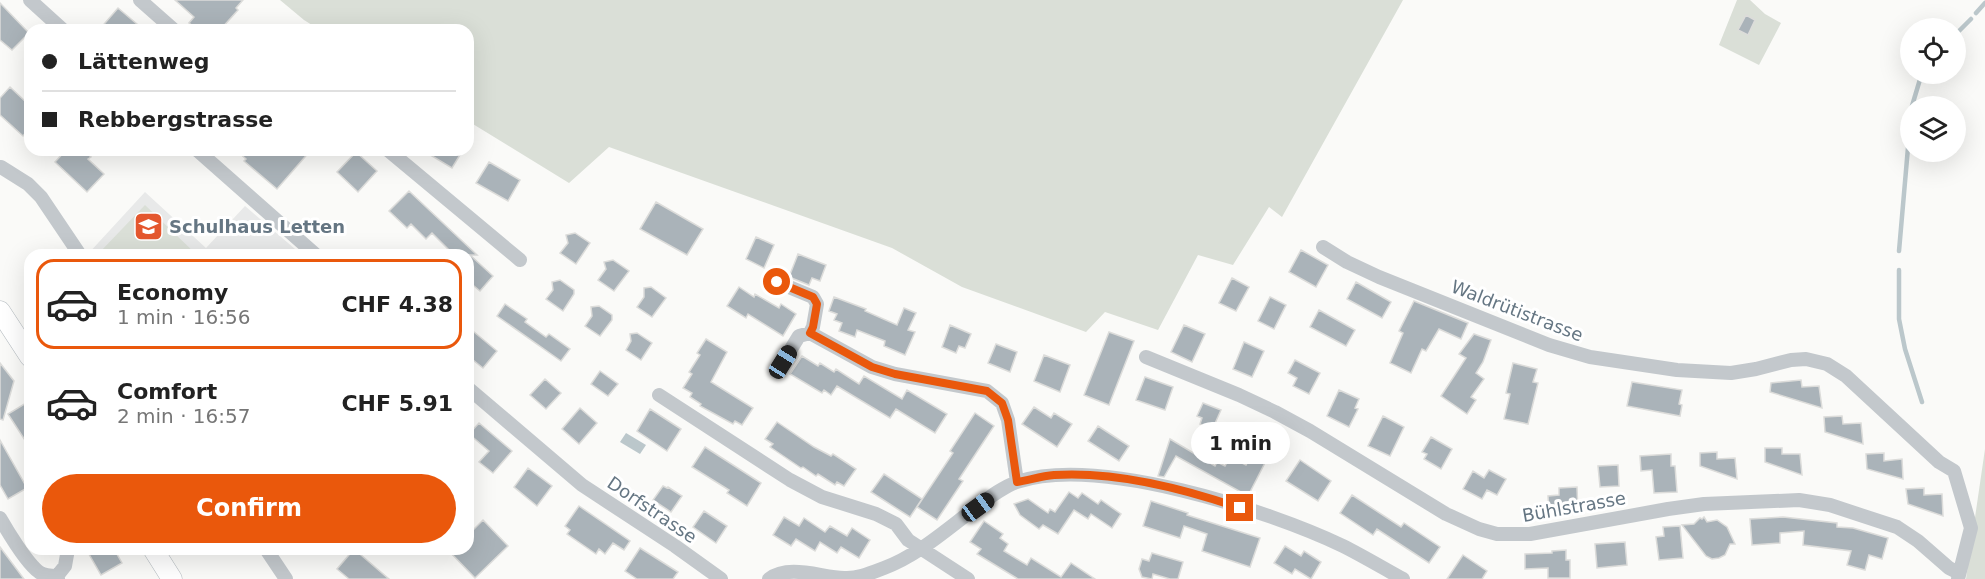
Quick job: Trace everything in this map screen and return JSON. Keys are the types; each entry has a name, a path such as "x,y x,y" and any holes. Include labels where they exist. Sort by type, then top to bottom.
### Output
{"main road":[{"path":"0,311 24,348"},
{"path":"157,555 172,579"}],"street":[{"path":"30,0 56,24"},
{"path":"140,0 167,24"},
{"path":"204,156 309,249"},
{"path":"395,156 520,260"},
{"path":"0,167 28,184 41,197 76,249"},
{"name":"Waldrütistrasse","path":"1323,247 1347,262 1379,277 1549,345 1590,357 1677,370 1731,373 1791,360 1806,359 1827,364 1846,376 1939,462 1954,471 1971,528 1958,576"},
{"path":"777,282 813,297 817,304 810,333"},
{"path":"783,362 799,336 810,333 872,367 895,374 987,391 1002,403 1008,420 1017,482"},
{"name":"Bühlstrasse","path":"1146,357 1275,412 1446,514 1479,529 1497,534 1530,534 1668,508 1799,500 1830,505 1897,527 1918,541 1958,576"},
{"name":"Dorfstrasse","path":"474,393 582,485 721,579"},
{"path":"659,395 790,480 822,497 876,514 896,524 908,540 968,579"},
{"path":"769,579 781,573 790,572 847,578 870,574 900,562 996,493 1017,482 1052,476 1090,475 1145,483 1206,496 1275,519 1343,546 1403,579"},
{"path":"0,518 24,554"},
{"path":"25,555 39,572 47,576 58,577 65,566 67,555"},
{"path":"270,555 286,579"}],"shaded area":[{"path":"280,0 1403,0 1282,217 1269,207 1233,265 1198,255 1158,330 1105,312 1086,332 962,287 892,248 609,147 569,183 474,125 474,24 310,24"},
{"path":"1737,0 1750,0 1765,14 1781,23 1759,65 1719,45"},
{"name":"Schulhaus Letten","path":"145,192 206,248 245,206 295,249 93,249"},
{"path":"145,205 191,249 103,249"},
{"path":"626,433 646,445 640,454 620,442"},
{"path":"1985,449 1985,579 1966,579"}],"building":[{"path":"175,0 243,0 236,8 238,10 225,24 190,24 194,17"},
{"path":"0,3 24,28 24,38 12,50 0,40"},
{"path":"118,8 137,24 104,24"},
{"path":"1746,15 1755,20 1748,35 1738,30"},
{"path":"10,87 24,100 23,136 0,115 0,98"},
{"path":"60,156 90,156 88,159 104,174 87,192 55,162"},
{"path":"243,156 306,156 277,189 244,161 246,159"},
{"path":"352,156 360,156 377,171 358,192 337,172"},
{"path":"432,156 459,156 452,168"},
{"path":"489,162 520,180 508,201 476,183"},
{"path":"409,191 471,249 448,249 432,233 426,239 411,224 407,228 389,211"},
{"path":"656,202 703,229 687,255 640,229"},
{"path":"575,233 590,243 576,264 560,253 568,243 566,235"},
{"path":"756,237 774,245 764,268 746,259"},
{"path":"1301,250 1328,265 1316,287 1289,272"},
{"path":"798,254 826,265 820,281 812,278 809,285 789,277"},
{"path":"474,259 493,276 480,291 474,286"},
{"path":"613,260 629,271 614,291 598,280 606,269 604,262"},
{"path":"1232,278 1249,287 1236,311 1219,303"},
{"path":"560,280 574,290 574,294 563,311 546,299 553,290 552,282"},
{"path":"1356,282 1391,302 1382,318 1347,299"},
{"path":"651,287 666,298 652,317 637,307 644,297 644,288"},
{"path":"739,287 754,297 755,294 779,308 781,304 796,314 783,336 748,314 746,318 727,306"},
{"path":"834,297 866,309 865,311 897,325 904,308 916,313 908,330 915,332 905,355 884,346 885,341 857,330 855,337 839,331 842,323 834,320 837,314 829,311"},
{"path":"1270,297 1286,305 1274,329 1258,321"},
{"path":"1414,301 1468,323 1461,339 1439,329 1426,351 1422,349 1411,373 1390,363 1403,333 1399,331"},
{"path":"505,304 527,319 525,322 546,337 549,334 570,349 561,361 497,316"},
{"path":"599,306 612,315 612,320 600,336 585,326 592,316 591,307"},
{"path":"1319,310 1355,330 1346,346 1310,327"},
{"path":"950,325 971,334 965,348 959,346 956,353 942,347"},
{"path":"1184,325 1205,334 1192,362 1171,352"},
{"path":"474,332 497,351 483,368 474,361"},
{"path":"1109,332 1134,341 1109,405 1084,395"},
{"path":"637,333 652,343 641,360 626,350 631,341 630,334"},
{"path":"1474,334 1491,340 1483,362 1476,373 1484,379 1471,397 1476,400 1467,414 1441,396 1466,358 1459,354"},
{"path":"706,339 727,352 711,382 753,408 742,425 735,421 733,424 700,406 701,404 690,397 692,393 683,388 692,374 689,372 700,355 697,353"},
{"path":"1244,342 1264,351 1252,377 1233,369"},
{"path":"996,344 1017,352 1010,372 988,363"},
{"path":"1044,355 1070,365 1060,392 1034,381"},
{"path":"802,356 818,366 820,363 834,372 836,369 859,384 864,376 902,399 907,390 947,414 935,433 896,409 890,418 837,386 831,395 824,390 822,393 790,374"},
{"path":"1295,360 1320,373 1309,394 1293,386 1297,378 1288,373"},
{"path":"0,363 14,381 3,420 0,419"},
{"path":"1513,363 1537,369 1533,382 1538,383 1528,424 1504,419 1510,394 1506,393"},
{"path":"600,371 618,384 608,396 591,384"},
{"path":"1145,377 1173,387 1165,410 1136,400"},
{"path":"545,379 561,393 546,409 530,395"},
{"path":"1801,380 1802,387 1819,386 1822,408 1770,392 1771,383"},
{"path":"1632,382 1682,390 1679,404 1682,405 1680,416 1627,406"},
{"path":"1339,390 1359,399 1355,408 1358,409 1349,427 1327,416"},
{"path":"1203,403 1221,410 1212,430 1200,424 1202,418 1197,416"},
{"path":"24,404 24,439 8,414"},
{"path":"1034,407 1051,418 1054,413 1072,424 1057,447 1022,424"},
{"path":"580,408 597,423 579,444 562,429"},
{"path":"650,409 681,429 667,451 637,431"},
{"path":"975,413 994,426 959,479 963,481 937,520 917,507 953,453 950,451"},
{"path":"1383,416 1404,427 1390,456 1368,446"},
{"path":"1842,416 1843,424 1861,423 1863,444 1825,432 1824,417"},
{"path":"777,422 814,447 831,456 833,454 856,469 844,486 837,482 835,485 818,474 816,476 770,447 773,444 765,439"},
{"path":"479,423 512,451 493,473 479,462 489,451 474,438 474,428"},
{"path":"1254,425 1283,440 1271,462 1267,459 1248,496 1176,456 1164,477 1158,476 1170,439 1215,466 1217,462 1225,466 1230,457 1246,465 1256,446 1245,441"},
{"path":"1098,426 1129,446 1119,461 1088,441"},
{"path":"1431,437 1452,449 1441,469 1424,459 1427,454 1422,452"},
{"path":"0,440 24,483 24,490 8,499 0,485"},
{"path":"705,447 761,483 747,506 727,493 729,490 692,467"},
{"path":"1765,448 1782,448 1782,454 1800,454 1802,475 1765,462"},
{"path":"1717,452 1717,459 1735,458 1737,479 1700,466 1700,453"},
{"path":"1884,453 1884,461 1902,459 1903,479 1867,469 1866,454"},
{"path":"1671,454 1671,466 1675,466 1677,492 1654,493 1652,470 1641,471 1640,456"},
{"path":"1300,460 1331,481 1318,501 1286,481"},
{"path":"1618,465 1619,486 1600,487 1598,466"},
{"path":"528,468 552,486 537,506 514,487"},
{"path":"1489,470 1506,479 1497,495 1487,490 1482,499 1463,489 1473,471 1484,478"},
{"path":"884,474 922,499 910,517 871,492"},
{"path":"663,486 682,496 671,512 653,500"},
{"path":"1577,487 1578,514 1549,513 1548,496 1559,495 1559,488"},
{"path":"1924,488 1924,495 1942,494 1943,516 1908,504 1906,489"},
{"path":"1069,492 1078,498 1082,493 1098,504 1101,500 1121,514 1112,528 1091,514 1088,519 1074,510 1058,534 1043,525 1039,529 1020,515 1014,504 1028,499 1048,513 1050,509 1055,512"},
{"path":"1352,495 1401,527 1404,523 1440,547 1429,563 1377,529 1373,535 1340,513"},
{"path":"1151,501 1260,538 1250,567 1202,551 1207,534 1184,526 1180,538 1143,526"},
{"path":"579,506 630,541 624,550 613,543 605,554 599,549 596,554 567,534 570,530 565,526"},
{"path":"704,511 727,526 716,543 693,527"},
{"path":"784,517 799,526 804,518 825,532 830,526 847,536 852,528 870,540 859,558 841,547 837,553 820,542 815,551 796,539 791,546 773,535"},
{"path":"1704,517 1707,522 1717,520 1727,527 1735,544 1730,544 1725,555 1719,558 1712,559 1706,556 1682,525 1694,524"},
{"path":"1783,517 1837,523 1837,527 1853,528 1888,538 1882,559 1869,555 1865,570 1847,565 1851,551 1803,545 1804,531 1780,533 1780,543 1752,545 1750,519"},
{"path":"483,520 508,546 475,578 453,555 474,555 474,529"},
{"path":"984,521 1003,534 1000,538 1008,544 1004,551 1027,565 1031,558 1061,577 1071,563 1095,579 1018,579 977,554 981,549 970,542"},
{"path":"1680,526 1683,558 1659,560 1656,537 1664,536 1663,527"},
{"path":"1625,542 1627,565 1597,568 1595,544"},
{"path":"1285,546 1301,556 1304,551 1321,562 1311,579 1295,569 1292,574 1274,563"},
{"path":"0,547 24,579 0,579"},
{"path":"640,548 678,572 673,579 637,579 625,571"},
{"path":"1566,550 1566,560 1570,560 1570,578 1548,578 1548,568 1525,569 1525,554"},
{"path":"1152,553 1183,562 1178,579 1153,574 1152,579 1142,577 1139,569 1142,559 1149,561"},
{"path":"89,555 117,555 122,563 101,575"},
{"path":"349,555 361,555 389,579 349,579 337,569"},
{"path":"1463,555 1487,571 1482,579 1447,579"}],"waterway":[{"path":"1976,13 1985,3"},
{"path":"1966,24 1971,19"},
{"path":"1915,96 1919,84"},
{"path":"1899,251 1907,162"},
{"path":"1899,270 1899,319 1905,349 1922,402"}],"place":[{"name":"Schulhaus Letten","path":"148,227"}],"route":[{"path":"777,282 813,297 817,304 810,333 852,357 872,367 895,374 987,391 1002,403 1008,420 1017,482 1052,476 1090,475 1145,483 1206,496 1240,508"}]}
